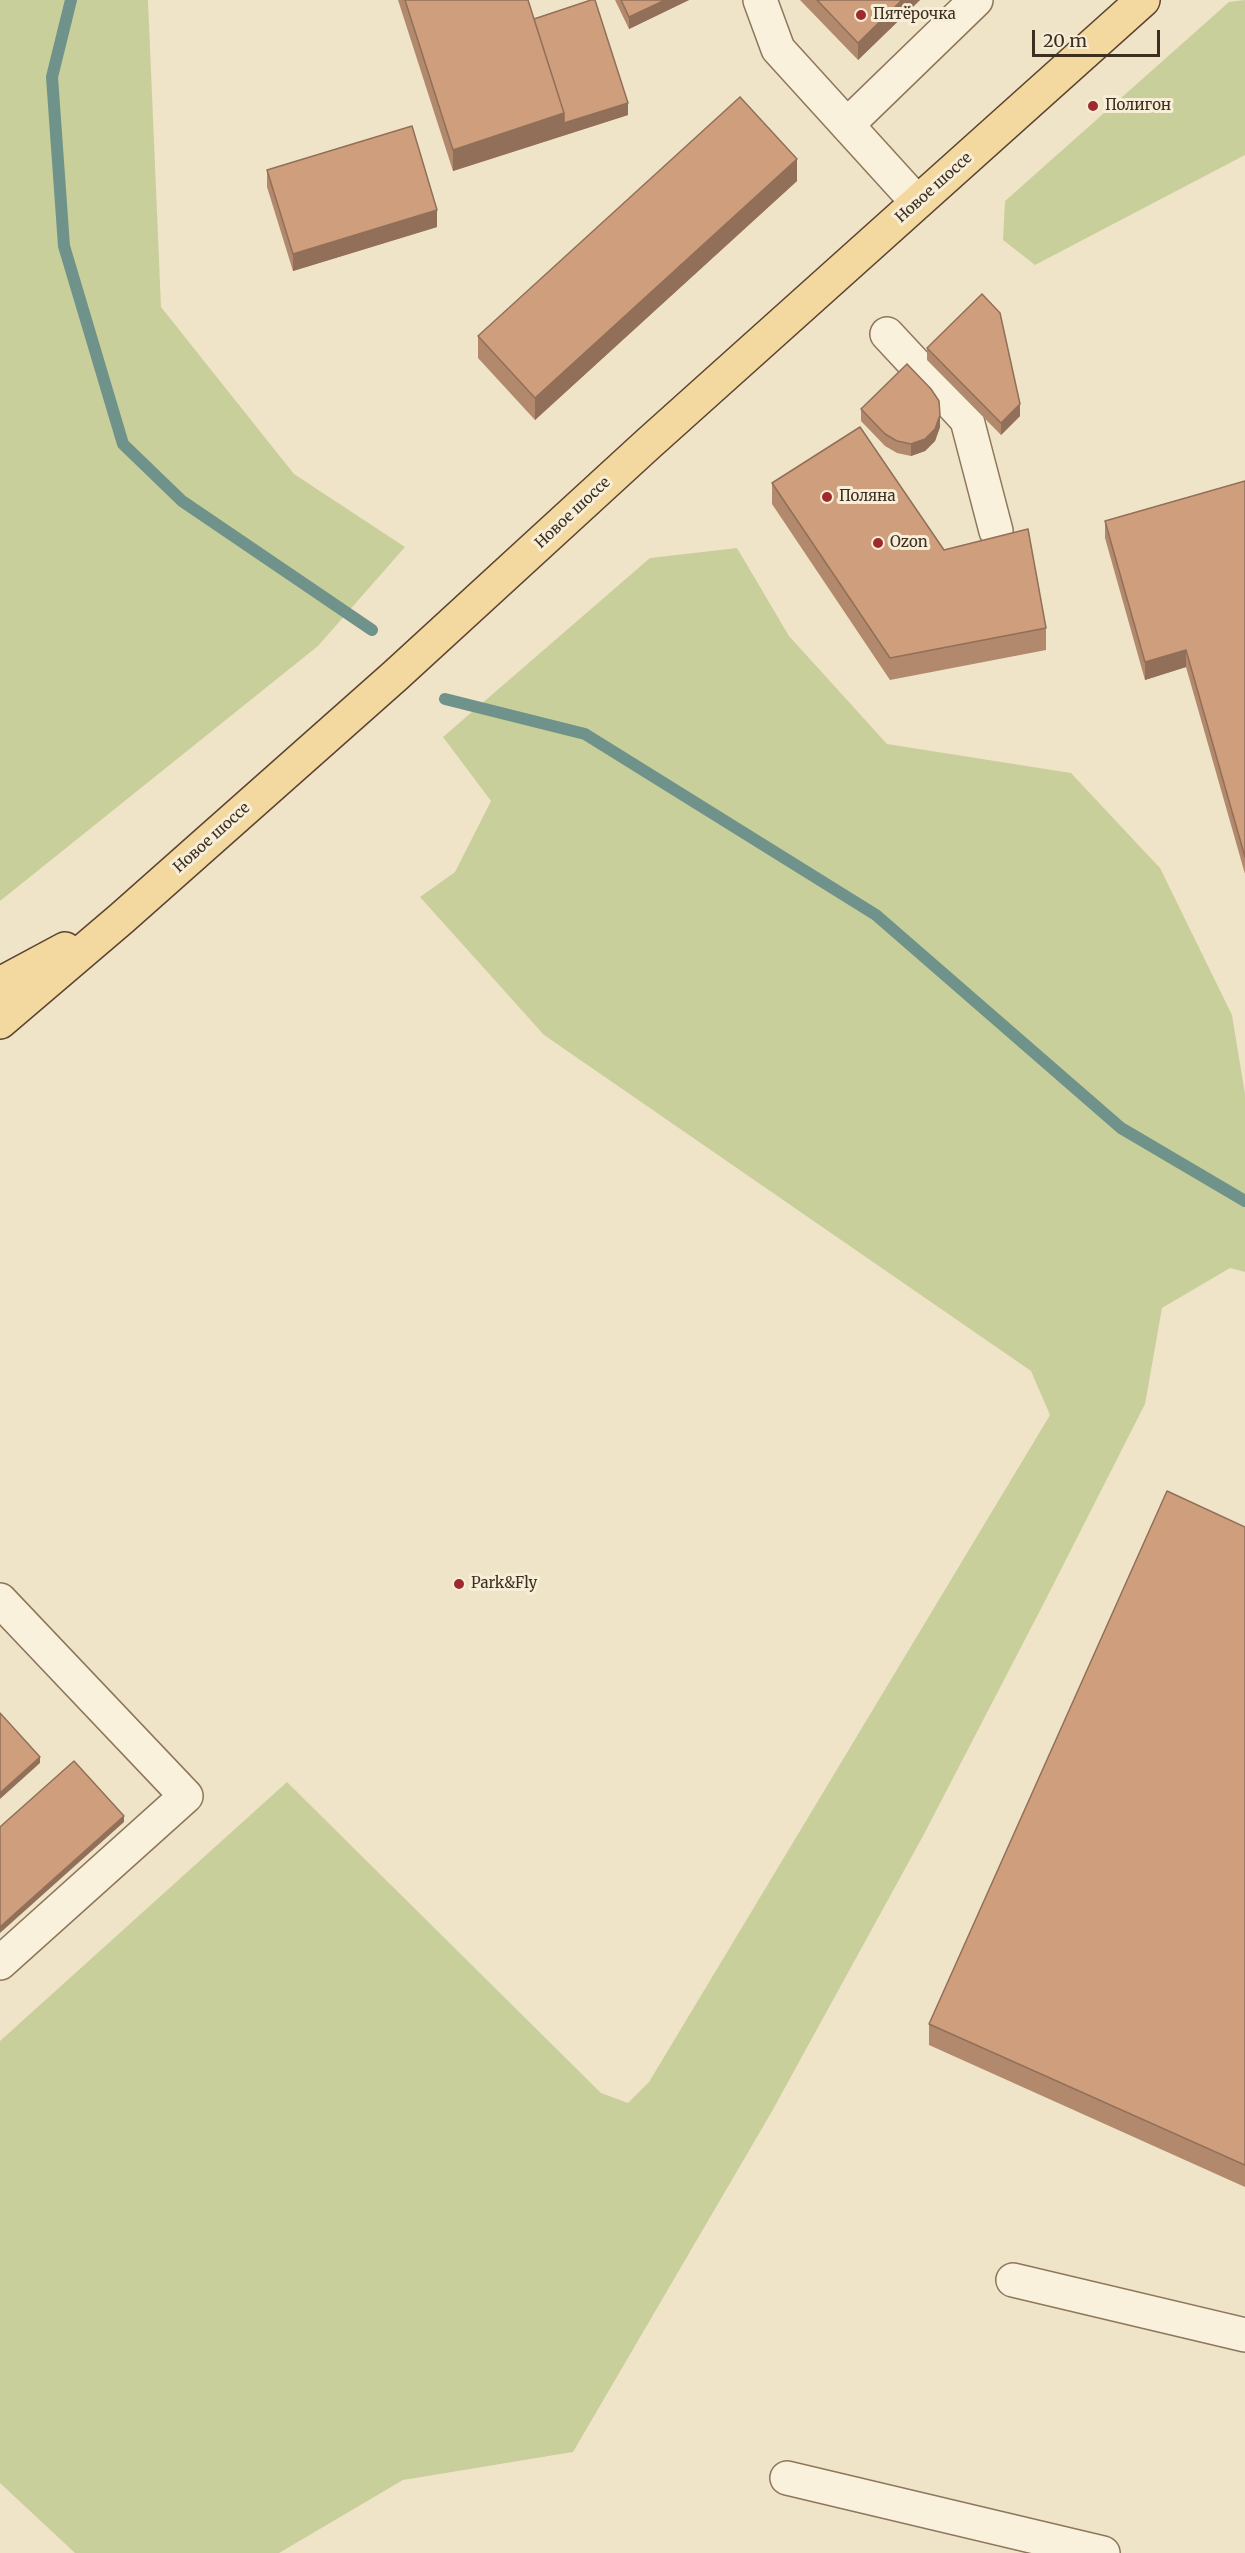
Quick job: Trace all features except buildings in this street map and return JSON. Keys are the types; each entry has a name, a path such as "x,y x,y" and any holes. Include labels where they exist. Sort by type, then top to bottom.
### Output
{"main road":[{"name":"Новое шоссе","path":"0,1022 122,918 395,676 648,444 1143,0"},
{"path":"0,984 122,918"}],"lane":[{"path":"760,0 778,49 917,202"},
{"path":"847,125 976,0"},
{"path":"887,334 967,420 996,531"},
{"path":"0,1600 186,1796 0,1963"},
{"path":"1013,2280 1245,2335"},
{"path":"787,2478 1103,2553"}],"green space":[{"path":"0,0 148,0 161,307 294,474 405,547 318,646 0,901"},
{"path":"1245,0 1245,155 1035,265 1003,240 1005,201 1229,2"},
{"path":"737,548 789,636 887,744 1071,773 1160,868 1232,1015 1245,1094 1245,1272 1230,1268 1162,1308 1145,1404 1046,1599 923,1836 771,2113 573,2452 403,2480 279,2553 75,2553 0,2483 0,2041 287,1782 601,2093 628,2103 649,2082 1050,1415 1031,1371 544,1035 420,897 455,872 491,801 443,737 650,558"}],"waterway":[{"path":"71,0 52,77 64,246 123,444 182,501 372,630"},
{"path":"445,699 585,734 876,915 1121,1128 1245,1201"}],"place":[{"name":"Пятёрочка","path":"861,15"},
{"name":"Полигон","path":"1093,106"},
{"name":"Поляна","path":"827,497"},
{"name":"Ozon","path":"878,543"},
{"name":"Park&Fly","path":"459,1584"}]}
